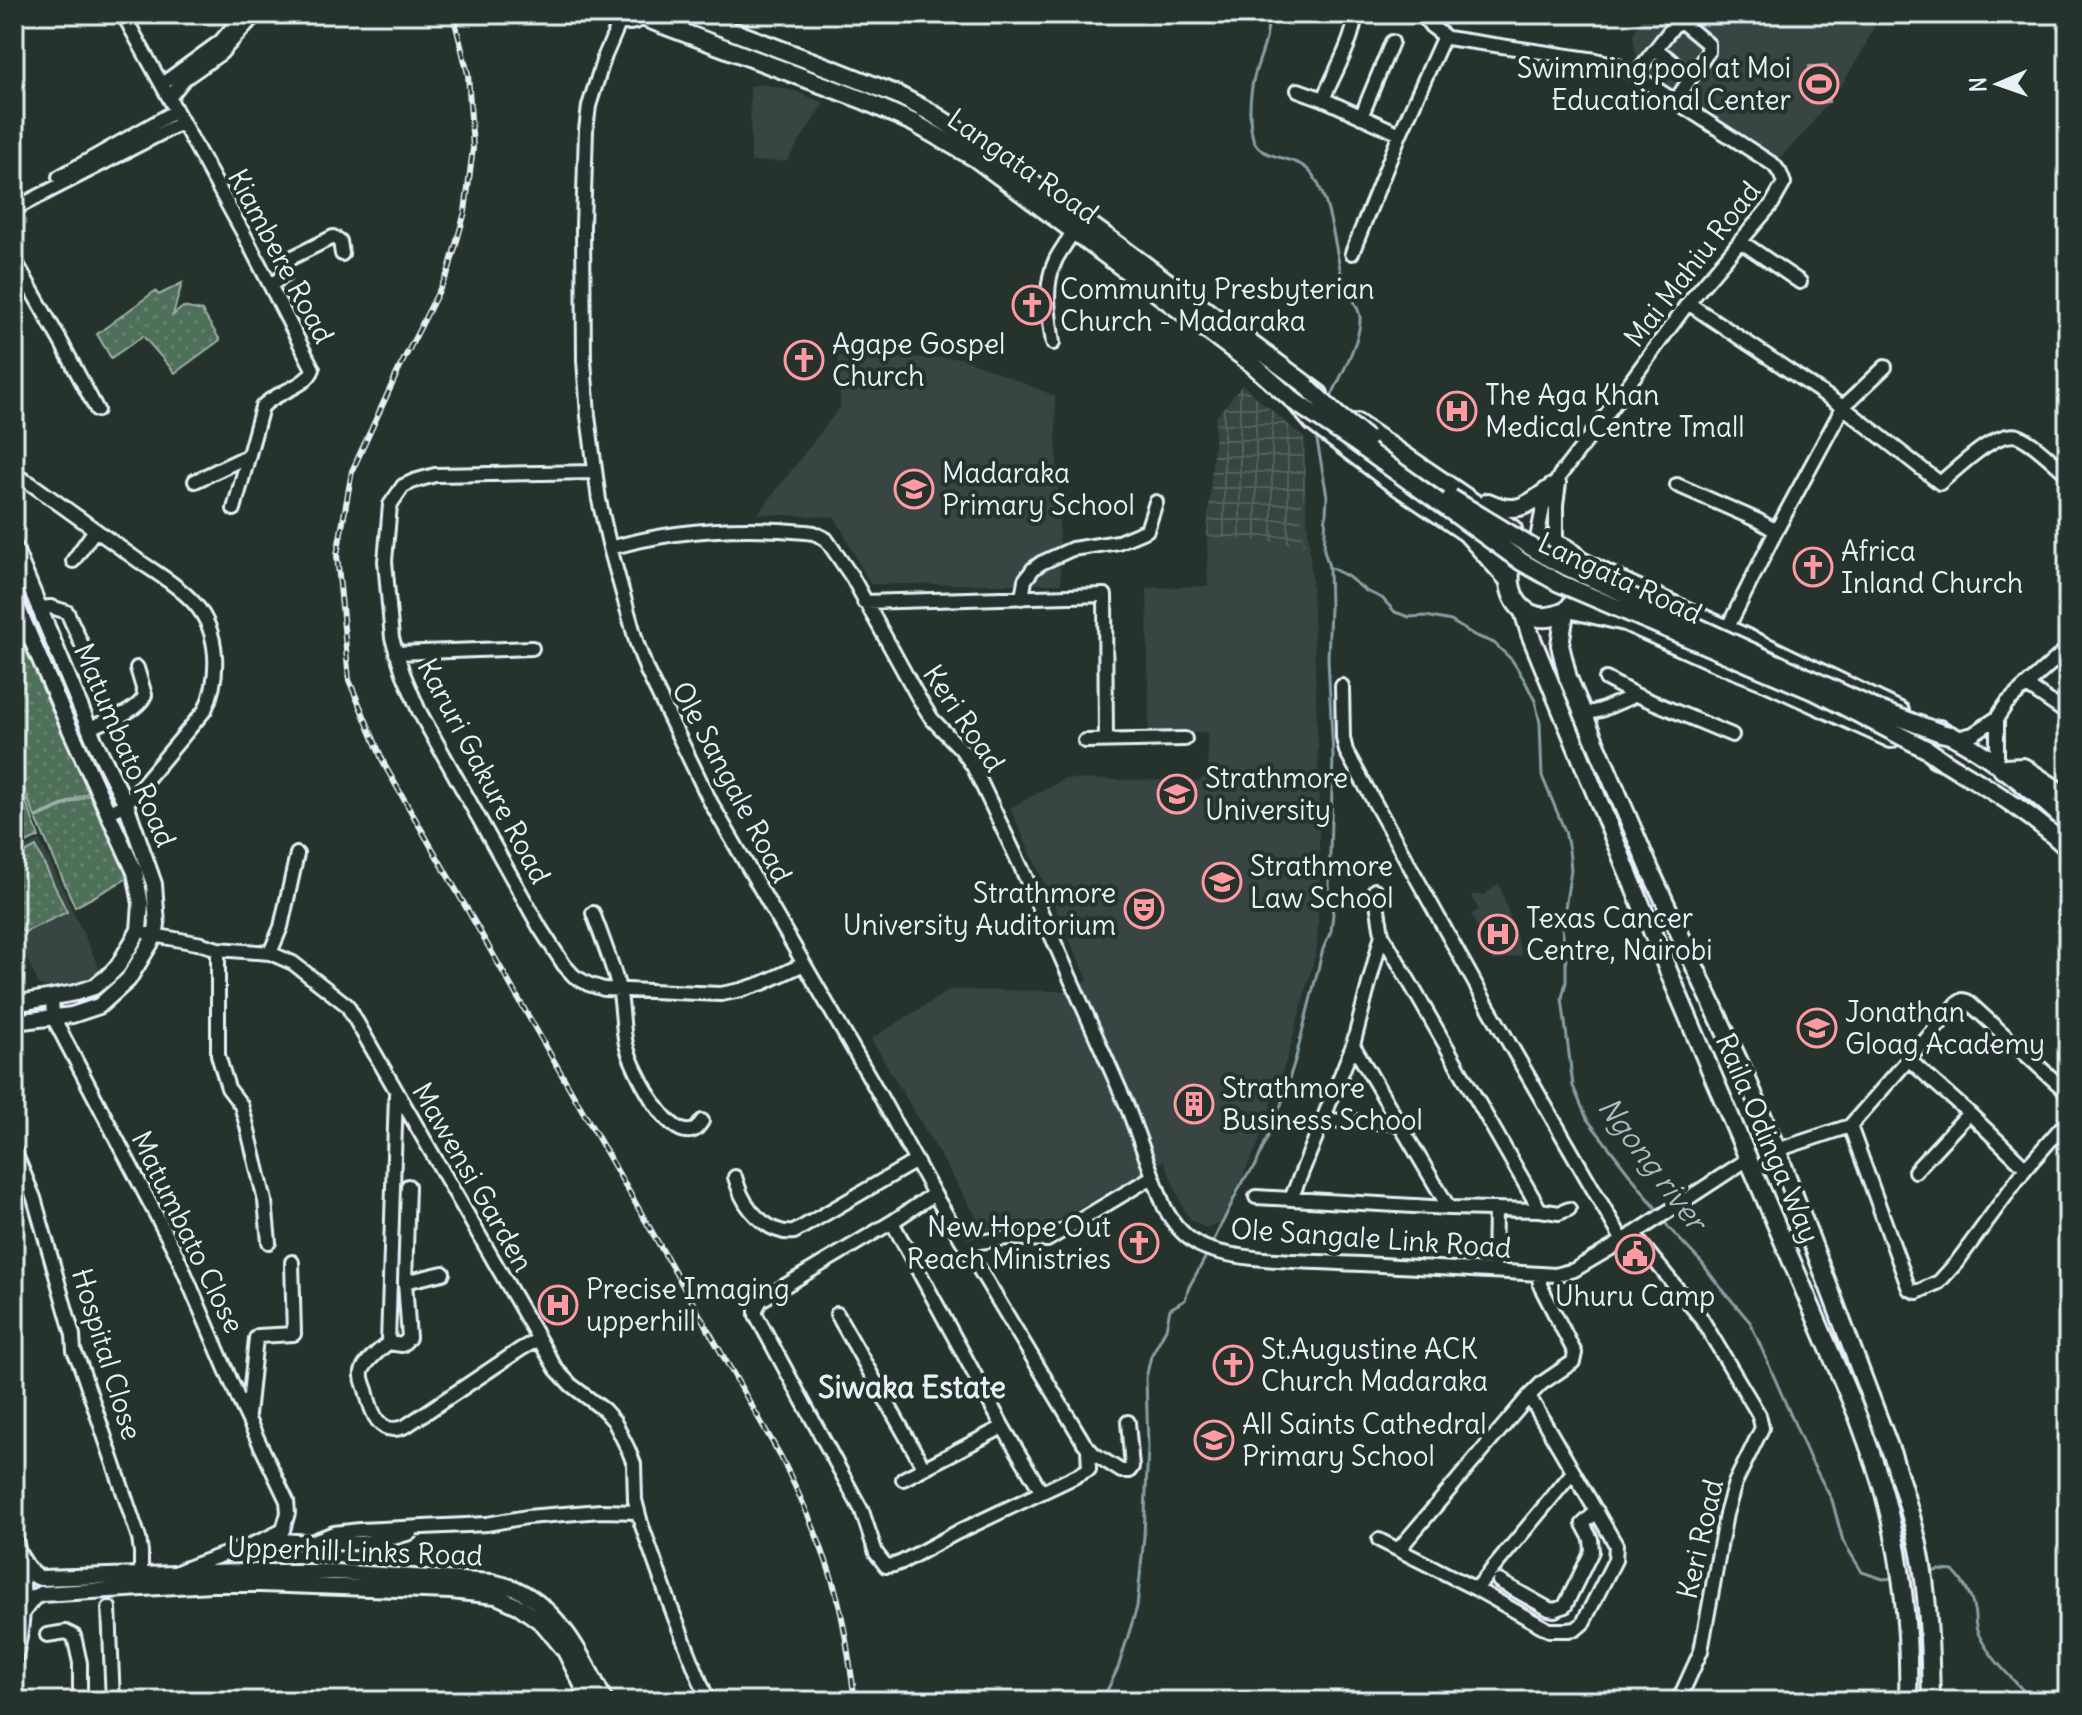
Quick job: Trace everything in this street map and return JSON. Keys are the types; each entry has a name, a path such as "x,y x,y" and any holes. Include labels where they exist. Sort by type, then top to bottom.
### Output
{"main road":[{"path":"604,14 620,21 644,16"},
{"name":"Langata Road","path":"687,14 898,95 930,112 1111,240 1307,387 1534,545"},
{"name":"Langata Road","path":"644,16 863,100 914,123 975,158 1251,363 1314,421 1401,489 1466,533 1509,581"},
{"name":"Langata Road","path":"1307,387 1337,415 1409,470 1472,513 1556,562 1874,708 1954,736"},
{"name":"Langata Road","path":"1314,421 1392,468 1522,562 1559,583 1820,694 1928,750 2047,828 2068,849"},
{"path":"1439,479 1502,508 1514,509 1528,505 1556,481"},
{"path":"1556,544 1576,558 1582,571 1583,585 1578,598 1567,610 1557,616 1538,617 1514,600 1509,581 1511,567 1523,550 1534,545 1556,544"},
{"name":"Langata Road","path":"1576,558 1954,736 2045,801 2068,823"},
{"name":"Raila Odinga Way","path":"1522,608 1670,975 1858,1417 1884,1493 1901,1577 1909,1657 1908,1701"},
{"name":"Langata Road","path":"1567,610 1625,622 1945,762"},
{"name":"Raila Odinga Way","path":"1567,610 1560,645 1568,678 1651,872 1777,1150 1893,1457 1909,1508 1923,1574 1930,1644 1931,1701"},
{"path":"2000,767 2023,768 2068,798"},
{"path":"1670,975 1693,964"},
{"path":"1824,1337 1843,1328"}],"street":[{"name":"Kiambere Road","path":"123,14 271,285 313,369 306,379 265,403 256,423 234,509"},
{"path":"162,84 221,41 244,14"},
{"path":"169,98 184,79 221,53 256,14"},
{"path":"1323,99 1350,36 1355,14"},
{"path":"1352,253 1444,36 1422,14"},
{"path":"1635,75 1656,49 1675,17 1708,44 1708,52 1676,100"},
{"name":"Ole Sangale Road","path":"620,21 589,106 586,130 584,360 594,472 610,548 637,644 698,779 934,1194 1088,1449 1125,1472 1132,1467 1128,1422"},
{"name":"Mai Mahiu Road","path":"1444,36 1617,65 1774,165 1783,177 1784,183 1772,204 1688,303 1556,481"},
{"path":"1361,117 1392,42"},
{"path":"1656,49 1691,76"},
{"path":"1298,90 1400,134"},
{"path":"14,203 178,117"},
{"path":"14,209 178,117"},
{"path":"1053,343 1049,282 1056,260 1074,231"},
{"path":"271,285 285,275 285,261 333,237 340,241 342,254"},
{"path":"1740,241 1800,282"},
{"path":"14,259 97,410"},
{"path":"1688,303 1843,407 1940,483 1989,443 2004,435 2016,435 2027,441 2068,475"},
{"path":"1727,629 1843,407 1885,367"},
{"path":"195,481 248,456"},
{"name":"Karuri Gakure Road","path":"594,472 435,475 403,486 390,505 385,561 396,653 419,711 540,928 574,976 604,989 721,994 763,983 804,964"},
{"path":"14,475 30,483 164,578 195,604 210,635 217,663 212,693 205,710 126,804 107,813"},
{"path":"1556,481 1556,544"},
{"path":"1534,545 1543,508 1556,481"},
{"path":"1677,485 1776,531"},
{"path":"1022,598 1025,580 1041,563 1072,549 1118,542 1147,530 1156,502"},
{"name":"Keri Road","path":"610,548 680,533 735,529 793,530 814,533 826,539 852,577 932,719 973,766 1127,1106 1152,1177"},
{"path":"73,561 95,530"},
{"name":"Matumbato Road","path":"14,547 87,724 126,804 154,884 155,936"},
{"path":"864,602 1105,595 1106,741"},
{"path":"16,605 51,607 67,612 82,645"},
{"name":"Matumbato Road","path":"14,1004 75,993 94,987 107,977 118,966 139,930 141,904 138,881 16,605"},
{"path":"396,653 532,648"},
{"path":"1954,736 1968,737 1997,718 2007,703 2068,648"},
{"path":"39,659 57,652"},
{"path":"69,727 133,709 142,702 145,695 137,668"},
{"path":"1606,679 1636,695 1732,735"},
{"name":"Keri Road","path":"1342,686 1346,751 1482,996 1628,1238 1701,1318 1762,1422 1759,1435 1735,1483 1726,1514 1701,1651 1676,1701"},
{"path":"2027,686 2068,714"},
{"path":"1585,714 1636,695"},
{"path":"1997,718 2000,767"},
{"path":"1085,741 1185,739"},
{"path":"121,843 137,835"},
{"path":"270,953 281,927 297,854"},
{"path":"1375,890 1382,934 1540,1210"},
{"path":"593,913 619,990 626,1045 634,1067 659,1111 670,1123 685,1131 696,1130 702,1121"},
{"name":"Mawensi Garden","path":"139,930 218,949 270,953 293,963 347,1005 556,1369 614,1421 634,1464 638,1512 676,1622 708,1701"},
{"path":"1291,1199 1353,1045 1382,934"},
{"path":"14,1022 72,1015 99,1006 128,980 155,936"},
{"path":"218,949 218,1055 228,1088 241,1105 244,1115 265,1201 269,1242"},
{"name":"Matumbato Close","path":"52,997 53,1017 177,1255 287,1501 288,1513 283,1530 267,1539"},
{"path":"1777,1150 1850,1126 1958,1003 1967,1001 2068,1093"},
{"path":"1353,1045 1449,1208"},
{"path":"1908,1059 2026,1168"},
{"path":"396,1093 388,1343 365,1367 362,1376 375,1420 396,1429 406,1426 539,1339"},
{"path":"1915,1171 1969,1113"},
{"path":"1323,1120 1400,1123"},
{"path":"1850,1126 1912,1291 1925,1290 1939,1282 2026,1168 2068,1120"},
{"name":"Hospital Close","path":"14,1150 34,1198 73,1335 74,1351 139,1538 142,1581"},
{"name":"Ole Sangale Link Road","path":"1152,1177 1170,1219 1179,1229 1203,1247 1231,1255 1555,1275 1574,1270 1628,1238 1748,1159"},
{"path":"735,1177 742,1198 760,1218 775,1231 787,1233 794,1232 916,1161"},
{"path":"966,1244 1007,1238 1047,1240 1152,1177"},
{"path":"388,1343 402,1345 409,1338 405,1282 408,1186"},
{"path":"934,1194 761,1300 756,1309 756,1315 862,1511 879,1559 886,1566 902,1562 1089,1469 1088,1449"},
{"path":"1256,1197 1559,1213 1569,1209"},
{"path":"1494,1271 1495,1209"},
{"path":"892,1222 1041,1491"},
{"path":"248,1418 256,1338 294,1334 292,1262"},
{"path":"405,1282 443,1273"},
{"path":"1399,1549 1529,1396 1573,1362 1575,1353 1540,1285 1540,1274"},
{"path":"837,1314 924,1468"},
{"path":"1379,1540 1549,1630 1576,1629 1583,1623 1617,1553 1614,1539 1529,1396"},
{"path":"903,1479 1003,1427"},
{"path":"1476,1589 1573,1472"},
{"path":"175,1573 267,1539 311,1542 334,1533 360,1530 487,1524 527,1517 601,1511 638,1512"},
{"path":"1499,1581 1549,1609 1565,1606 1592,1551 1591,1539 1583,1524 1597,1511"},
{"path":"14,1537 23,1575 22,1630 14,1659"},
{"path":"18,1553 33,1575 40,1578 142,1581"},
{"name":"Upperhill Links Road","path":"142,1581 175,1573 335,1572 492,1582 516,1589 551,1615 578,1649 605,1701"},
{"path":"23,1611 34,1597 41,1594 142,1581"},
{"name":"Upperhill Links Road","path":"142,1581 338,1585 496,1596 520,1607 543,1624 565,1651 590,1701"},
{"path":"109,1608 113,1701"},
{"path":"47,1635 66,1632 74,1636 80,1663 80,1701"}],"shaded area":[{"path":"1643,14 1880,14 1845,80 1806,131 1773,165 1649,72 1635,51 1633,35"},
{"path":"763,84 795,91 824,103 787,161 751,162 750,86"},
{"path":"838,356 962,358 1055,396 1061,584 870,584 835,517 758,514 840,407"},
{"name":"Strathmore University","path":"1242,385 1304,438 1319,780 1319,899 1317,948 1289,1052 1257,1147 1219,1224 1205,1228 1191,1220 1164,1161 1051,1224 985,1230 975,1225 976,1216 871,1039 950,990 1067,991 1088,980 1010,808 1064,779 1199,781 1208,773 1207,732 1149,736 1147,588 1208,586 1207,536 1216,417"},
{"path":"1242,385 1304,438 1305,490 1301,513 1304,545 1207,536 1216,417"},
{"path":"40,840 101,972 59,989 39,985 14,930 14,854"},
{"name":"Texas Cancer Centre, Nairobi","path":"1499,883 1522,955 1494,961 1471,914 1479,910 1471,895 1484,895"},
{"name":"Precise Imaging upperhill","path":"567,1290 575,1304 549,1320 541,1306"}],"green space":[{"path":"182,283 173,315 183,307 202,311 220,340 175,373 143,336 111,358 97,334 155,291 159,295"},
{"path":"14,618 90,792 35,817 14,763"},
{"path":"18,779 39,837 14,849 14,781"},
{"path":"89,795 128,878 75,907 36,818"},
{"path":"36,847 67,912 23,933 14,913 14,859"}],"water":[{"name":"Swimming pool at Moi Educational Center","path":"1809,66 1827,66 1829,102 1811,103"}],"waterway":[{"name":"Ngong river","path":"1267,14 1267,35 1251,92 1252,134 1260,149 1299,164 1314,177 1326,203 1342,277 1360,317 1354,346 1331,397"},
{"path":"1212,1244 1243,1180 1255,1167 1281,1105 1323,949 1331,931 1333,914 1329,885 1333,756 1328,659 1329,567 1324,550 1327,496 1316,435"},
{"name":"Ngong river","path":"1329,567 1382,598 1395,612 1409,617 1426,616 1451,621 1494,643 1512,660 1525,681 1535,701 1540,723 1542,776 1565,831 1569,850 1571,870 1562,927 1566,961 1562,998 1573,1086 1587,1119 1658,1211"},
{"name":"Ngong river","path":"1662,1218 1750,1322 1810,1459 1832,1500 1843,1541 1862,1572 1883,1579 1894,1578"},
{"path":"1102,1701 1118,1668 1137,1607 1148,1447 1146,1378 1151,1356 1166,1329 1170,1309 1185,1300 1209,1251"},
{"name":"Ngong river","path":"1929,1572 1953,1571 1957,1575 1971,1599 1976,1627 1983,1642 2033,1701"}],"railway":[{"path":"453,14 468,74 473,148 465,212 448,273 352,471 337,555 349,680 385,766 781,1457 832,1578 843,1622 855,1701"}],"place":[{"name":"Swimming pool at Moi Educational Center","path":"1819,84"},
{"name":"Community Presbyterian Church - Madaraka","path":"1032,305"},
{"name":"Agape Gospel Church","path":"804,360"},
{"name":"The Aga Khan Medical Centre Tmall","path":"1457,411"},
{"name":"Madaraka Primary School","path":"914,489"},
{"name":"Africa Inland Church","path":"1813,567"},
{"name":"Strathmore University","path":"1177,794"},
{"name":"Strathmore Law School","path":"1222,882"},
{"name":"Strathmore University Auditorium","path":"1144,909"},
{"name":"Texas Cancer Centre, Nairobi","path":"1498,934"},
{"name":"Jonathan Gloag Academy","path":"1817,1028"},
{"name":"Strathmore Business School","path":"1194,1104"},
{"name":"New Hope Out Reach Ministries","path":"1139,1243"},
{"name":"Uhuru Camp","path":"1635,1254"},
{"name":"Precise Imaging upperhill","path":"558,1305"},
{"name":"St.Augustine ACK Church Madaraka","path":"1233,1365"},
{"name":"All Saints Cathedral Primary School","path":"1214,1440"}],"district":[{"name":"Siwaka Estate","path":"912,1388"}]}
